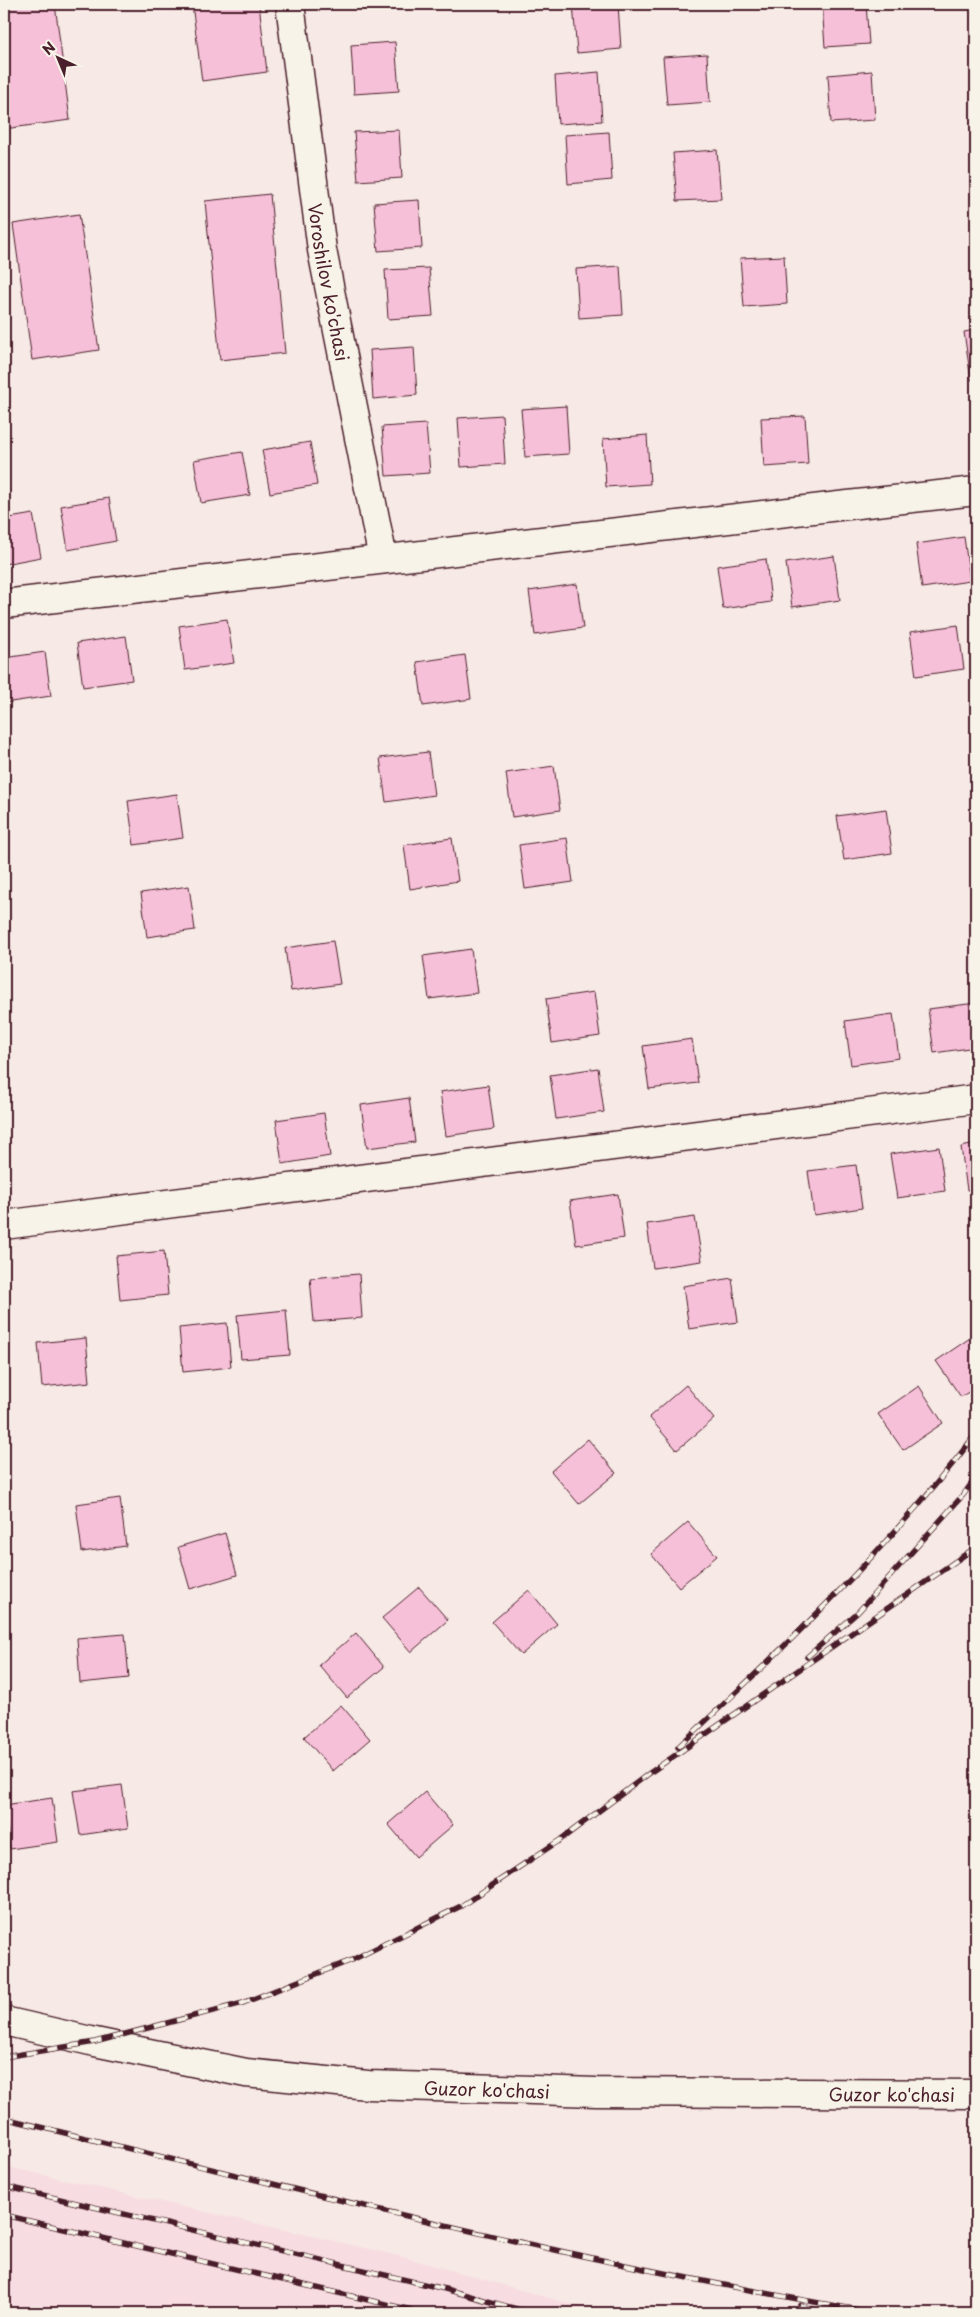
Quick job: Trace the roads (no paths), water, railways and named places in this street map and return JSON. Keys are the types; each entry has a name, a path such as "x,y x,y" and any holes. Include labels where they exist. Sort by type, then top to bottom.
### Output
{"street":[{"name":"Voroshilov ko'chasi","path":"290,4 322,250 383,559"},
{"path":"4,604 839,506 976,492"},
{"path":"4,1225 976,1099"},
{"name":"Guzor ko'chasi","path":"4,2021 246,2073 368,2085 587,2092 976,2094"}],"railway":[{"path":"678,1747 834,1597 907,1518 976,1434"},
{"path":"807,1657 858,1612 964,1494 976,1477"},
{"path":"4,2057 95,2042 243,2003 352,1960 461,1906 560,1840 651,1772 976,1547"},
{"path":"4,2118 439,2224 658,2272 878,2313"},
{"path":"4,2186 445,2289 531,2313"},
{"path":"4,2215 424,2313"},
{"path":"800,2305 822,2313"}]}
